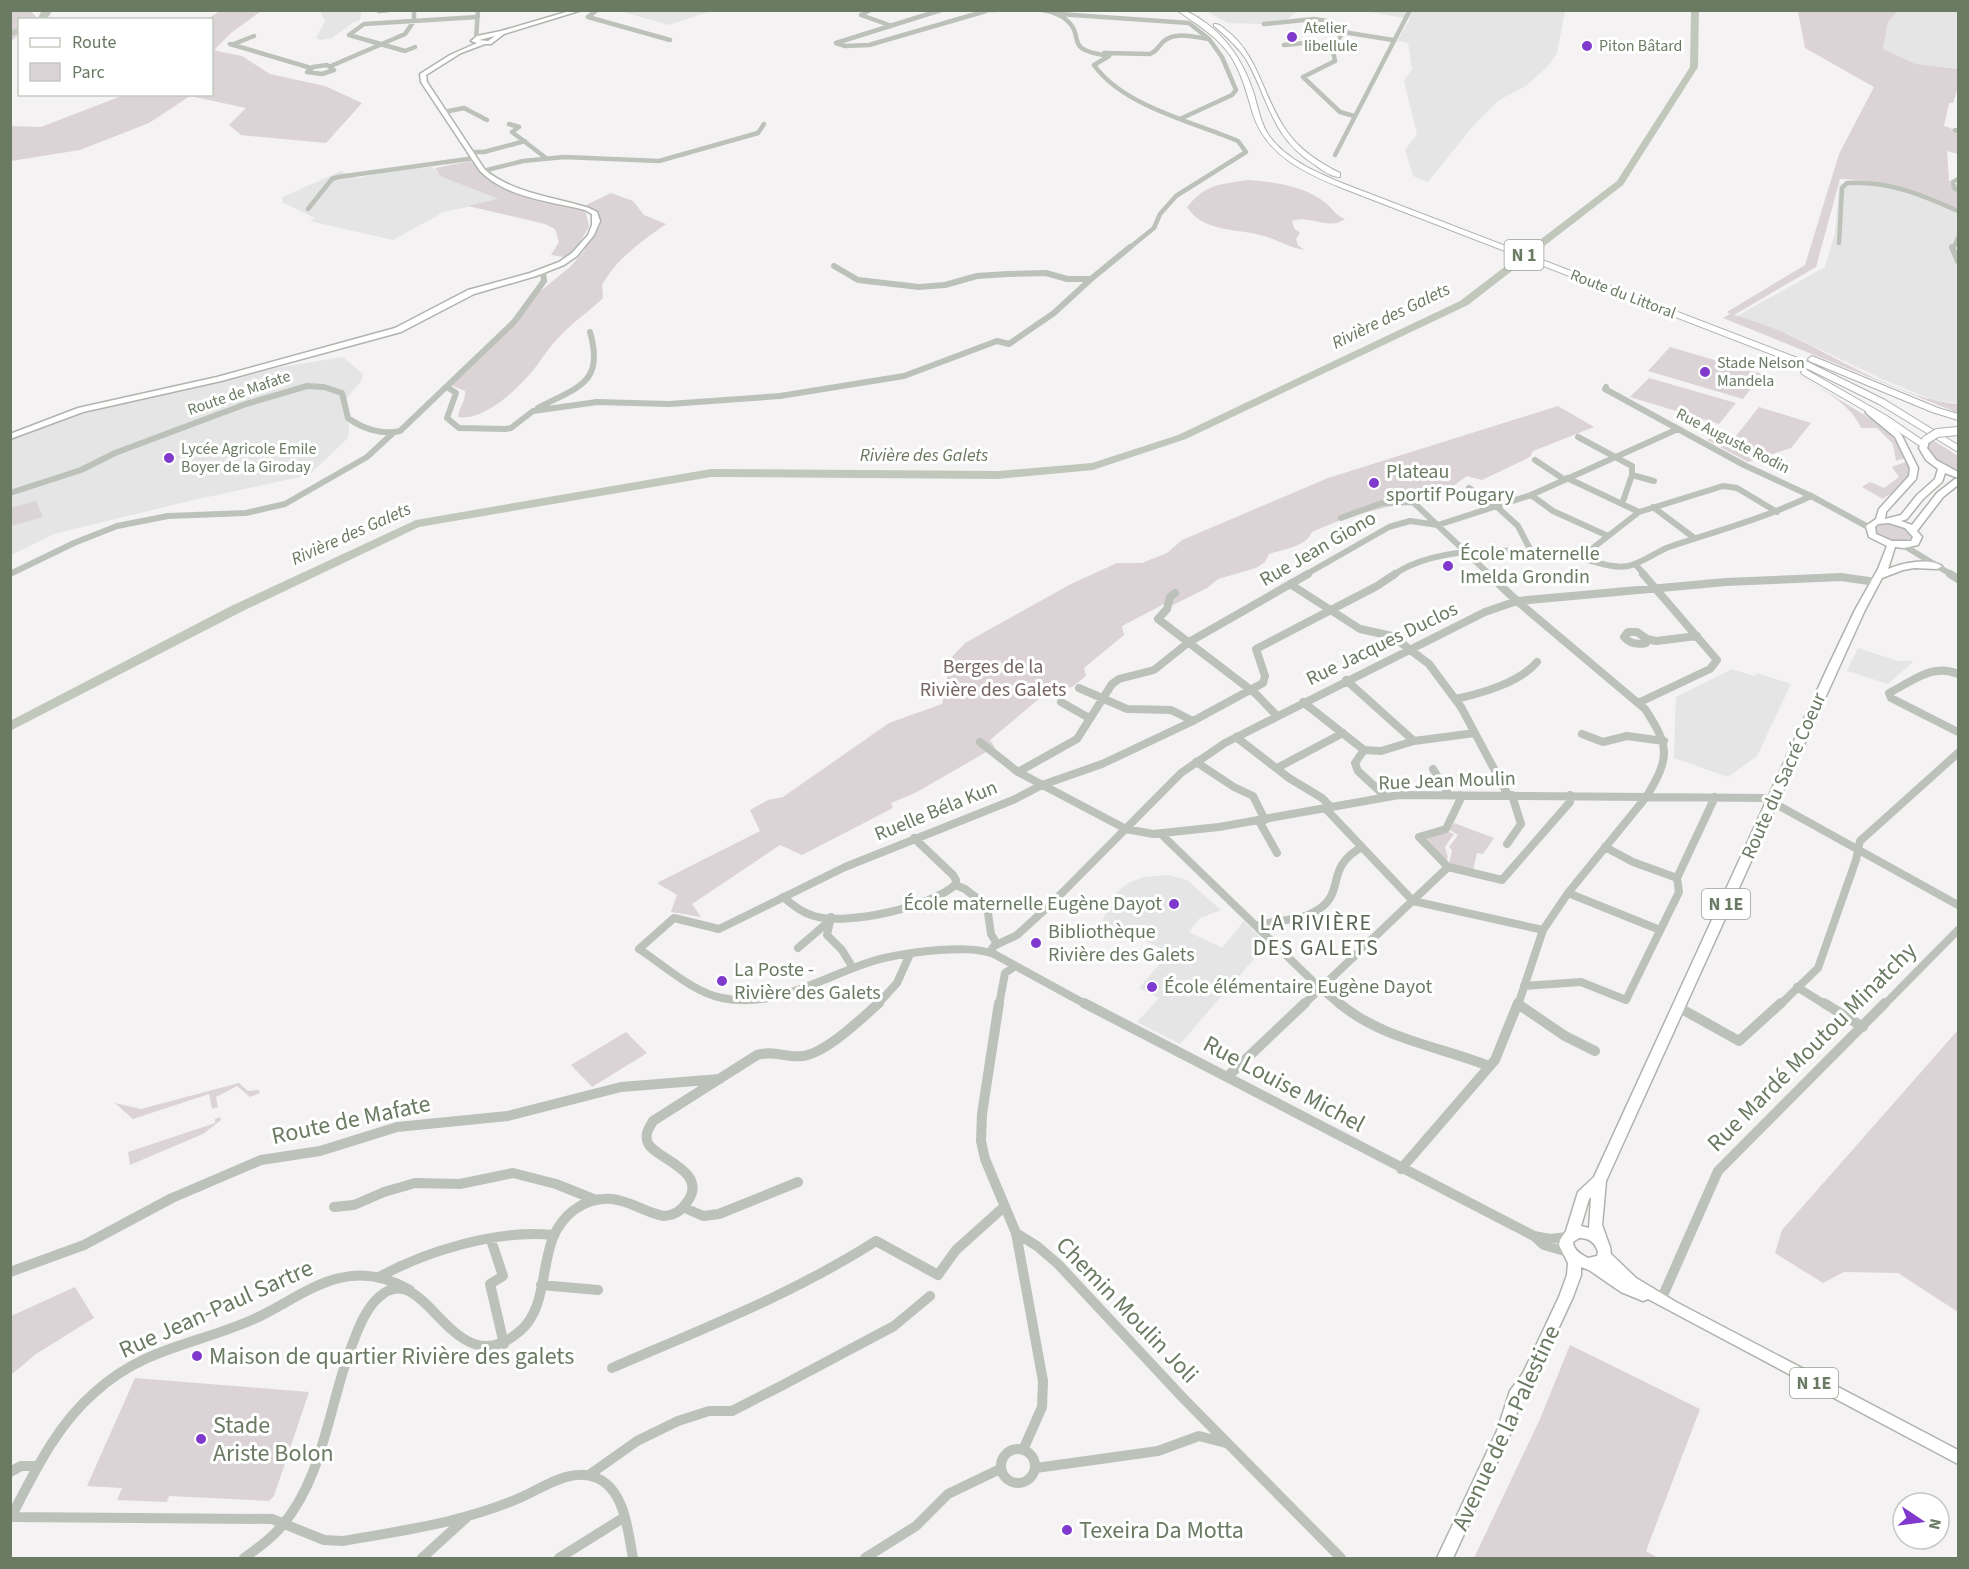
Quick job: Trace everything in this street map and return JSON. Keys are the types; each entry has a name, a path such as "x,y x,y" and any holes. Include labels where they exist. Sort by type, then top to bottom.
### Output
{"highway":[{"name":"Route du Littoral","path":"1180,10 1215,33 1234,53 1246,76 1257,117 1270,141 1302,166 1679,312 1735,330 1864,387 1959,441"},
{"name":"Route du Littoral","path":"1192,10 1225,31 1240,45 1255,67 1281,128 1300,150 1332,172 1376,195"},
{"name":"Route du Littoral","path":"1679,312 1698,323 1837,379 1904,414 1959,449"},
{"path":"1698,323 1790,364 1924,442"},
{"path":"1735,330 1915,402 1959,417"},
{"path":"1915,402 1959,425"}],"main road":[{"name":"Route de Mafate","path":"10,437 81,410 218,379 383,335 419,322 472,292 531,276 543,276 566,262 582,247 595,228 595,213 587,208 501,184 491,179 483,171 424,82 423,75 450,56 482,39 580,10"},
{"path":"1862,405 1898,436 1914,468 1913,477 1882,511 1872,535 1881,541 1903,546 1914,543 1918,537 1913,530 1878,523"},
{"path":"1959,431 1936,433 1924,442 1926,455 1942,469 1959,476"},
{"path":"1878,523 1904,517 1920,496 1939,480 1942,469"},
{"path":"1913,530 1940,495 1959,481"},
{"path":"1940,495 1959,491"},
{"path":"1881,541 1880,576 1903,566 1937,566"},
{"name":"Route du Sacré Coeur","path":"1599,1239 1595,1225 1599,1181 1680,1008 1840,651 1880,576 1892,544"},
{"name":"Route du Sacré Coeur","path":"1570,1235 1583,1196 1599,1181"},
{"path":"1588,1233 1599,1239 1605,1248 1566,1297 1574,1275 1575,1263 1566,1241 1570,1235 1588,1233"},
{"path":"1570,1254 1595,1261"},
{"name":"N 1E","path":"1595,1261 1666,1303 1959,1457"},
{"name":"Avenue de la Palestine","path":"1445,1558 1504,1432 1515,1396 1528,1378 1566,1297"}],"street":[{"path":"254,36 232,44 262,50 277,58 311,68 331,66 405,34 414,21 414,10"},
{"path":"597,10 588,17 670,40"},
{"path":"870,10 861,15 892,26"},
{"path":"941,10 836,43 854,46 898,38 986,10 1041,11 1182,21 1190,24 1209,39 1222,57 1236,90 1232,95 1180,119"},
{"path":"1335,155 1410,10"},
{"path":"379,11 388,11"},
{"path":"415,47 405,51 349,35 361,25 414,21 479,12 482,39"},
{"path":"533,411 597,402 669,404 749,399 904,376 987,344 997,341 1009,344 1054,313 1091,279 1154,228 1160,214 1176,196 1221,170 1246,152 1244,146 1238,141 1180,119 1102,78 1094,65 1109,56 1088,53 1079,48 1069,23 1059,14"},
{"path":"1264,24 1314,19 1327,21 1343,32 1393,40"},
{"path":"1328,47 1336,43 1343,32"},
{"path":"1088,53 1147,55 1156,52 1161,40 1168,37 1209,39"},
{"path":"1284,45 1305,43 1328,47 1333,51 1335,61 1303,77 1340,112 1354,116"},
{"path":"311,68 307,72 318,75 332,71 334,68 331,66"},
{"path":"444,111 464,108 487,120"},
{"path":"509,124 519,127 512,132 546,158"},
{"path":"483,171 508,163 568,155 650,162 758,133 764,124"},
{"path":"308,209 332,179 338,177 473,155 525,141"},
{"path":"1959,179 1953,182 1954,188 1959,190"},
{"path":"1839,243 1844,185 1852,182 1871,182 1897,187 1959,211"},
{"path":"1959,238 1952,248 1959,261"},
{"path":"834,266 859,281 925,287 945,285 967,278 1008,274 1046,273 1067,279 1091,279"},
{"name":"Route de Mafate","path":"10,493 81,470 115,453 246,404 307,387 337,390 342,393 348,418 352,422 393,433 402,430 514,322 543,276"},
{"path":"447,387 456,393 447,418 459,428 511,428 533,411 589,378 596,366 597,358 590,332"},
{"name":"Rue Auguste Rodin","path":"1606,387 1605,389 1744,465 1811,496 1851,519 1878,523"},
{"name":"Rue Jean Giono","path":"1018,772 1077,738 1112,684 1119,679 1154,670 1189,642 1400,523 1410,521 1438,525 1531,495 1678,429"},
{"path":"10,574 74,543 117,526 168,516 246,513 285,504 355,465 374,452 393,433"},
{"path":"1578,437 1632,466 1632,475 1622,504"},
{"path":"1535,460 1566,479 1638,512"},
{"path":"1632,475 1654,481"},
{"path":"1580,558 1638,512 1723,486 1737,488 1777,512"},
{"path":"1469,488 1495,505 1518,526 1531,551"},
{"path":"1341,518 1382,504 1413,502 1430,495"},
{"path":"1531,495 1553,511 1608,536"},
{"path":"1252,690 1266,680 1256,649 1383,582 1409,564 1465,552 1531,551 1580,558 1611,566 1635,564 1693,537 1777,512 1811,496"},
{"path":"1401,1169 1495,1060 1518,1004 1543,930 1568,893 1647,796 1665,757 1664,741 1652,719 1638,703 1517,601 1413,502"},
{"path":"1653,507 1693,537"},
{"path":"1914,543 1927,559"},
{"path":"1903,546 1959,579"},
{"path":"1635,564 1715,656 1717,663 1638,703"},
{"name":"Rue Jacques Duclos","path":"994,948 1017,935 1050,905 1181,773 1197,762 1236,737 1303,702 1485,612 1517,601 1655,588 1880,576"},
{"path":"1290,584 1360,629 1385,633 1411,649 1429,664 1456,699 1510,795 1521,824 1507,844"},
{"path":"1175,593 1170,597 1167,609 1158,619 1252,690 1277,716"},
{"path":"1647,639 1662,641 1697,636"},
{"path":"1456,699 1502,683 1532,668 1537,662"},
{"path":"1959,674 1946,669 1936,669 1889,693 1899,702 1959,732"},
{"path":"1346,680 1414,741"},
{"path":"1079,687 1135,710 1171,710 1194,721"},
{"name":"Ruelle Béla Kun","path":"853,968 787,996 758,1001 739,1000 710,994 639,949 674,918 719,929 845,867 1013,800 1042,785 1102,764 1194,721 1252,690"},
{"path":"1060,702 1089,718"},
{"path":"1303,702 1364,750 1381,751 1414,741 1475,733"},
{"path":"1277,768 1343,733"},
{"path":"1582,734 1603,742 1627,736 1664,741"},
{"path":"1236,737 1289,778 1323,798 1362,847 1413,901 1543,930"},
{"name":"Rue Jean Moulin","path":"980,742 1018,772 1126,829 1161,834 1262,820 1385,796 1570,795 1765,798 1772,800"},
{"path":"1364,750 1354,763 1358,771 1385,796"},
{"path":"1680,1008 1723,1035 1739,1041 1748,1035 1818,968 1856,860 1860,841 1959,753"},
{"path":"1197,762 1234,787 1253,796 1277,853"},
{"path":"1433,769 1449,795"},
{"path":"1460,795 1460,800 1446,829 1419,837 1448,867 1502,880 1570,802 1570,795"},
{"path":"1524,986 1581,982 1626,1000 1679,892 1677,878 1715,797"},
{"path":"1772,800 1959,905"},
{"path":"1161,834 1320,988 1353,1015 1382,1032 1459,1054 1489,1066"},
{"path":"783,897 804,912 831,917 876,916 942,895 955,885 956,880 914,838"},
{"path":"1256,926 1278,919 1306,918 1322,907 1330,899 1334,880 1341,864 1349,855 1362,847"},
{"path":"1605,847 1633,862 1677,878"},
{"path":"1227,1077 1448,867"},
{"path":"831,917 827,935 842,950 853,968 886,957 994,948 987,906 965,889 955,885"},
{"path":"1568,893 1660,930"},
{"path":"798,948 820,932 831,917"},
{"name":"Rue Mardé Moutou Minatchy","path":"1666,1303 1718,1171 1959,930"},
{"name":"Rue Louise Michel","path":"994,948 1014,967 1534,1236 1544,1245 1570,1254"},
{"path":"490,1240 503,1276 490,1284 504,1344 522,1332 531,1322 537,1309 546,1252 553,1235 568,1214 584,1203 596,1200 621,1200 655,1216 675,1213 683,1207 692,1191 689,1177 683,1167 649,1147 645,1139 646,1130 652,1121 671,1107 721,1080 764,1052 775,1051 802,1056 822,1048 889,994 900,979 910,954"},
{"path":"1014,967 1005,973 982,1114 982,1151 1016,1233 1044,1390 1042,1407 1023,1450"},
{"path":"1797,987 1863,1026"},
{"path":"1518,1004 1565,1036 1595,1051"},
{"name":"Route de Mafate","path":"10,1272 84,1245 172,1198 261,1160 320,1151 397,1127 508,1116 621,1087 704,1078 721,1080"},
{"path":"334,1207 354,1206 384,1192 415,1183 460,1184 513,1173 556,1184 596,1200"},
{"path":"683,1207 703,1216 719,1214 798,1182"},
{"path":"612,1368 781,1295 832,1269 876,1240 938,1275 956,1250 1005,1206"},
{"path":"379,1277 400,1264 425,1254 528,1232 553,1235"},
{"name":"Chemin Moulin Joli","path":"1016,1233 1059,1264 1227,1443 1341,1558"},
{"name":"Rue Louise Michel","path":"1534,1236 1550,1239 1570,1235"},
{"name":"Rue Jean-Paul Sartre","path":"11,1517 49,1445 75,1411 106,1383 135,1363 166,1349 241,1325 338,1278 355,1275 399,1282 460,1339 482,1346 504,1344"},
{"path":"541,1285 598,1290"},
{"path":"244,1558 285,1524 315,1464 342,1372 364,1318 373,1303 387,1291 394,1289 412,1292"},
{"path":"589,1475 637,1441 678,1421 709,1411 732,1411 783,1385 894,1326 930,1296"},
{"path":"1199,1436 1205,1420"},
{"path":"1036,1468 1158,1451 1199,1436 1227,1443"},
{"path":"1023,1450 1033,1457 1036,1468 1031,1478 1021,1483 1010,1482 1000,1469 1001,1459 1008,1452 1023,1450"},
{"path":"10,1472 21,1467 38,1466"},
{"path":"865,1558 916,1526 948,1494 1000,1469"},
{"path":"11,1517 272,1519 324,1540 343,1541 482,1514 557,1479 577,1474 596,1476 610,1486 620,1503 633,1558"},
{"path":"422,1558 466,1518"},
{"path":"559,1558 623,1518"}],"shaded area":[{"path":"320,11 362,11 360,20 332,38 320,40 316,38 325,21"},
{"path":"620,11 711,11 669,25"},
{"path":"1206,11 1297,11 1288,19 1261,24 1228,23"},
{"path":"1365,11 1565,11 1557,53 1548,66 1526,86 1499,100 1474,125 1428,182 1413,176 1405,150 1417,134 1404,81 1412,69 1408,43 1397,41 1410,19"},
{"path":"1898,11 1958,11 1958,69 1916,64 1883,49 1888,22"},
{"path":"432,167 441,176 500,200 444,212 393,240 310,221 315,218 282,202 283,197 341,171 358,178 389,171"},
{"path":"1864,180 1896,186 1958,211 1958,241 1955,252 1958,257 1958,403 1933,400 1884,380 1788,334 1737,316 1825,267 1835,233 1839,185 1848,181"},
{"name":"Lycée Agricole Emile Boyer de la Giroday","path":"343,357 363,374 362,380 342,404 349,424 348,438 309,475 54,534 11,555 10,439 63,419 144,398 269,369"},
{"path":"1858,648 1898,661 1914,661 1888,684 1847,671"},
{"path":"1732,669 1754,676 1757,673 1791,684 1757,756 1728,777 1674,758 1675,719 1676,697"},
{"path":"1168,875 1187,880 1221,910 1200,918 1189,932 1222,948 1244,921 1267,944 1180,1044 1137,1022 1159,998 1139,988 1170,952 1138,940 1102,922 1114,895 1127,884 1143,877"}],"green space":[{"path":"11,10 31,11 37,18 18,18 18,35 11,41"},
{"path":"221,10 261,11 231,33 215,49 242,56 270,74 325,86 362,103 326,143 241,135 229,125 246,108 190,96 213,96 213,18 209,18"},
{"path":"1798,11 1898,11 1888,22 1883,49 1916,64 1958,69 1958,87 1953,103 1949,103 1944,126 1956,133 1958,140 1958,154 1947,151 1949,181 1958,185 1958,210 1888,185 1840,179 1816,267 1734,315 1784,333 1894,387 1937,401 1958,404 1958,413 1723,318 1730,314 1727,312 1805,265 1839,154 1874,87 1805,48"},
{"path":"121,96 190,96 149,123 80,150 11,161 11,126 41,127"},
{"path":"471,161 491,181 577,206 586,213 589,227 570,258 551,255 559,242 555,229 545,224 468,206 498,199 440,176 435,168"},
{"path":"1248,180 1300,189 1319,198 1345,219 1332,223 1305,219 1292,221 1294,228 1300,233 1296,239 1298,245 1304,250 1264,236 1212,225 1202,221 1187,207 1207,189 1221,184"},
{"path":"611,193 633,201 644,215 666,224 615,266 602,285 603,298 556,340 515,390 497,404 477,415 458,417 465,391 451,385 537,294 571,266 584,251 592,233 593,212 586,205"},
{"name":"Stade Nelson Mandela","path":"1670,347 1762,374 1743,399 1648,371"},
{"path":"1795,372 1882,426 1906,458 1896,461 1893,444 1877,428 1861,428 1841,403"},
{"path":"1649,378 1736,403 1719,424 1630,397"},
{"name":"Berges de la Rivière des Galets","path":"1558,406 1594,427 1533,451 1530,457 1482,480 1467,476 1437,498 1426,494 1400,504 1350,516 1312,532 1300,544 1269,554 1265,562 1256,568 1218,579 1207,588 1173,605 1164,604 1122,626 1124,635 1084,668 1086,676 1072,687 1047,692 990,740 995,747 915,793 891,803 893,808 802,855 780,845 692,904 701,917 671,912 677,895 657,883 760,831 750,810 768,800 783,797 889,723 942,704 951,658 965,643 1071,584 1117,563 1142,563 1167,553 1182,540 1328,478"},
{"path":"1759,407 1811,423 1791,448 1748,462 1707,440 1716,435 1732,441"},
{"path":"1931,439 1958,456 1958,473 1934,459 1928,445"},
{"path":"1908,461 1910,467 1908,476 1892,496 1888,495 1883,499 1862,487 1870,482 1884,488 1899,477 1892,467"},
{"path":"36,501 43,517 11,526 11,508"},
{"path":"1890,523 1907,529 1911,538 1892,541 1875,532 1876,526"},
{"path":"1454,823 1494,838 1483,854 1477,853 1473,870 1449,864 1452,850 1449,847 1458,835 1450,830"},
{"path":"1446,831 1454,834 1445,847 1448,857 1445,864 1428,845 1427,836"},
{"path":"1958,1030 1958,1312 1898,1273 1844,1272 1823,1283 1775,1253 1782,1230"},
{"path":"626,1032 647,1053 592,1087 571,1065"},
{"path":"239,1083 248,1091 259,1090 260,1093 250,1097 237,1086 216,1097 218,1107 212,1109 209,1094 133,1119 115,1103 141,1109"},
{"path":"220,1117 221,1120 203,1134 130,1165 128,1152 215,1123 215,1119"},
{"path":"75,1287 94,1318 36,1354 11,1375 11,1316"},
{"path":"1570,1345 1700,1409 1646,1551 1658,1558 1474,1558 1540,1419"},
{"name":"Stade Ariste Bolon","path":"135,1378 309,1392 274,1496 269,1501 169,1496 167,1502 117,1500 122,1488 87,1486"}],"waterway":[{"path":"43,18 47,13 46,10"},
{"name":"Rivière des Galets","path":"10,727 236,609 416,524 711,473 998,475 1093,466 1182,437 1464,303 1620,183 1694,67 1695,10"},
{"path":"10,34 18,31"}],"place":[{"name":"Atelier libellule","path":"1292,37"},
{"name":"Piton Bâtard","path":"1587,46"},
{"name":"Stade Nelson Mandela","path":"1705,372"},
{"name":"Lycée Agricole Emile Boyer de la Giroday","path":"169,458"},
{"name":"Plateau sportif Pougary","path":"1374,483"},
{"name":"École maternelle Imelda Grondin","path":"1448,566"},
{"name":"École maternelle Eugène Dayot","path":"1174,904"},
{"name":"Bibliothèque Rivière des Galets","path":"1036,943"},
{"name":"La Poste - Rivière des Galets","path":"722,981"},
{"name":"École élémentaire Eugène Dayot","path":"1152,987"},
{"name":"Maison de quartier Rivière des galets","path":"197,1356"},
{"name":"Stade Ariste Bolon","path":"201,1439"},
{"name":"Texeira Da Motta","path":"1067,1530"}],"district":[{"name":"LA RIVIÈRE DES GALETS","path":"1316,936"}]}
